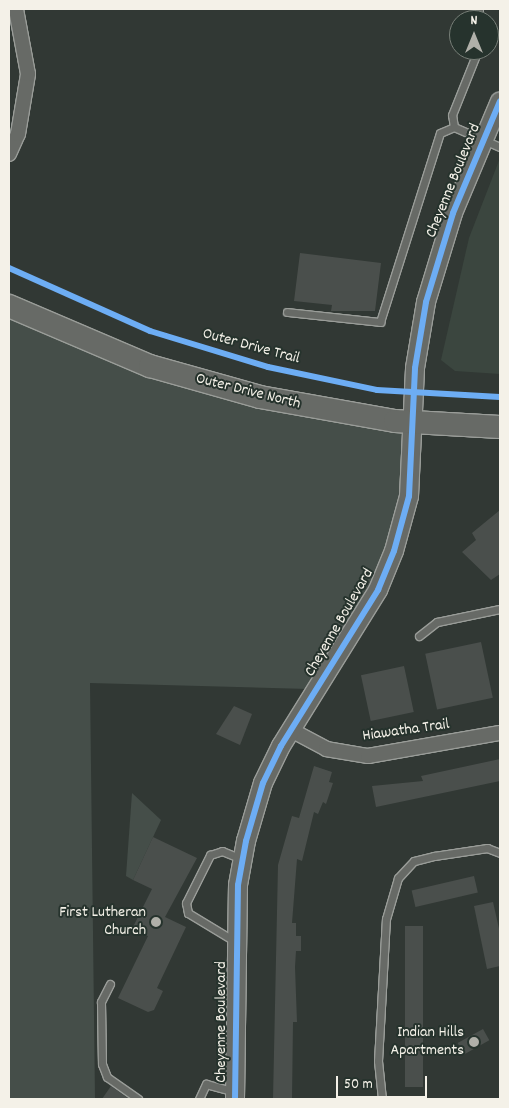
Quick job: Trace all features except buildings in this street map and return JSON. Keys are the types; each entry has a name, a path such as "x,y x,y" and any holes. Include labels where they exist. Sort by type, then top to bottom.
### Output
{"main road":[{"name":"Outer Drive North","path":"9,306 102,348 205,382 296,404 415,422 500,427"}],"street":[{"path":"9,154 18,134 28,74 16,9"},
{"name":"Cheyenne Boulevard","path":"235,1096 236,942 242,859 263,783 291,730 378,590 394,551 409,496 415,422 415,368 426,302 453,213 493,143 500,101"},
{"name":"Hiawatha Trail","path":"291,730 335,752 368,756 500,733"}],"lane":[{"path":"454,127 452,115 474,60"},
{"path":"287,312 380,322 440,133 454,127 493,143"},
{"path":"420,636 436,622 500,609"},
{"path":"382,1099 378,1061 386,919 398,878 414,861 434,856 488,848 500,853"},
{"path":"236,942 188,913 186,903 210,854 222,852 242,859"},
{"path":"110,984 101,1002 102,1064 107,1077 138,1099"},
{"path":"199,1099 206,1084 235,1096"}],"shaded area":[{"path":"500,158 500,374 455,371 441,360 469,238"},
{"path":"9,306 114,355 411,426 403,493 391,541 370,593 309,689 90,683 95,1099 9,1099"},
{"path":"132,793 161,820 133,880 126,876"}],"cycle path":[{"path":"235,1099 238,885 246,841 263,783 281,746 378,590 394,551 409,496 415,368 426,302 453,213 500,101"},
{"name":"Outer Drive Trail","path":"9,268 150,331 268,367 377,390 500,397"}],"place":[{"name":"First Lutheran Church","path":"156,922"},
{"name":"Indian Hills Apartments","path":"474,1042"}]}
